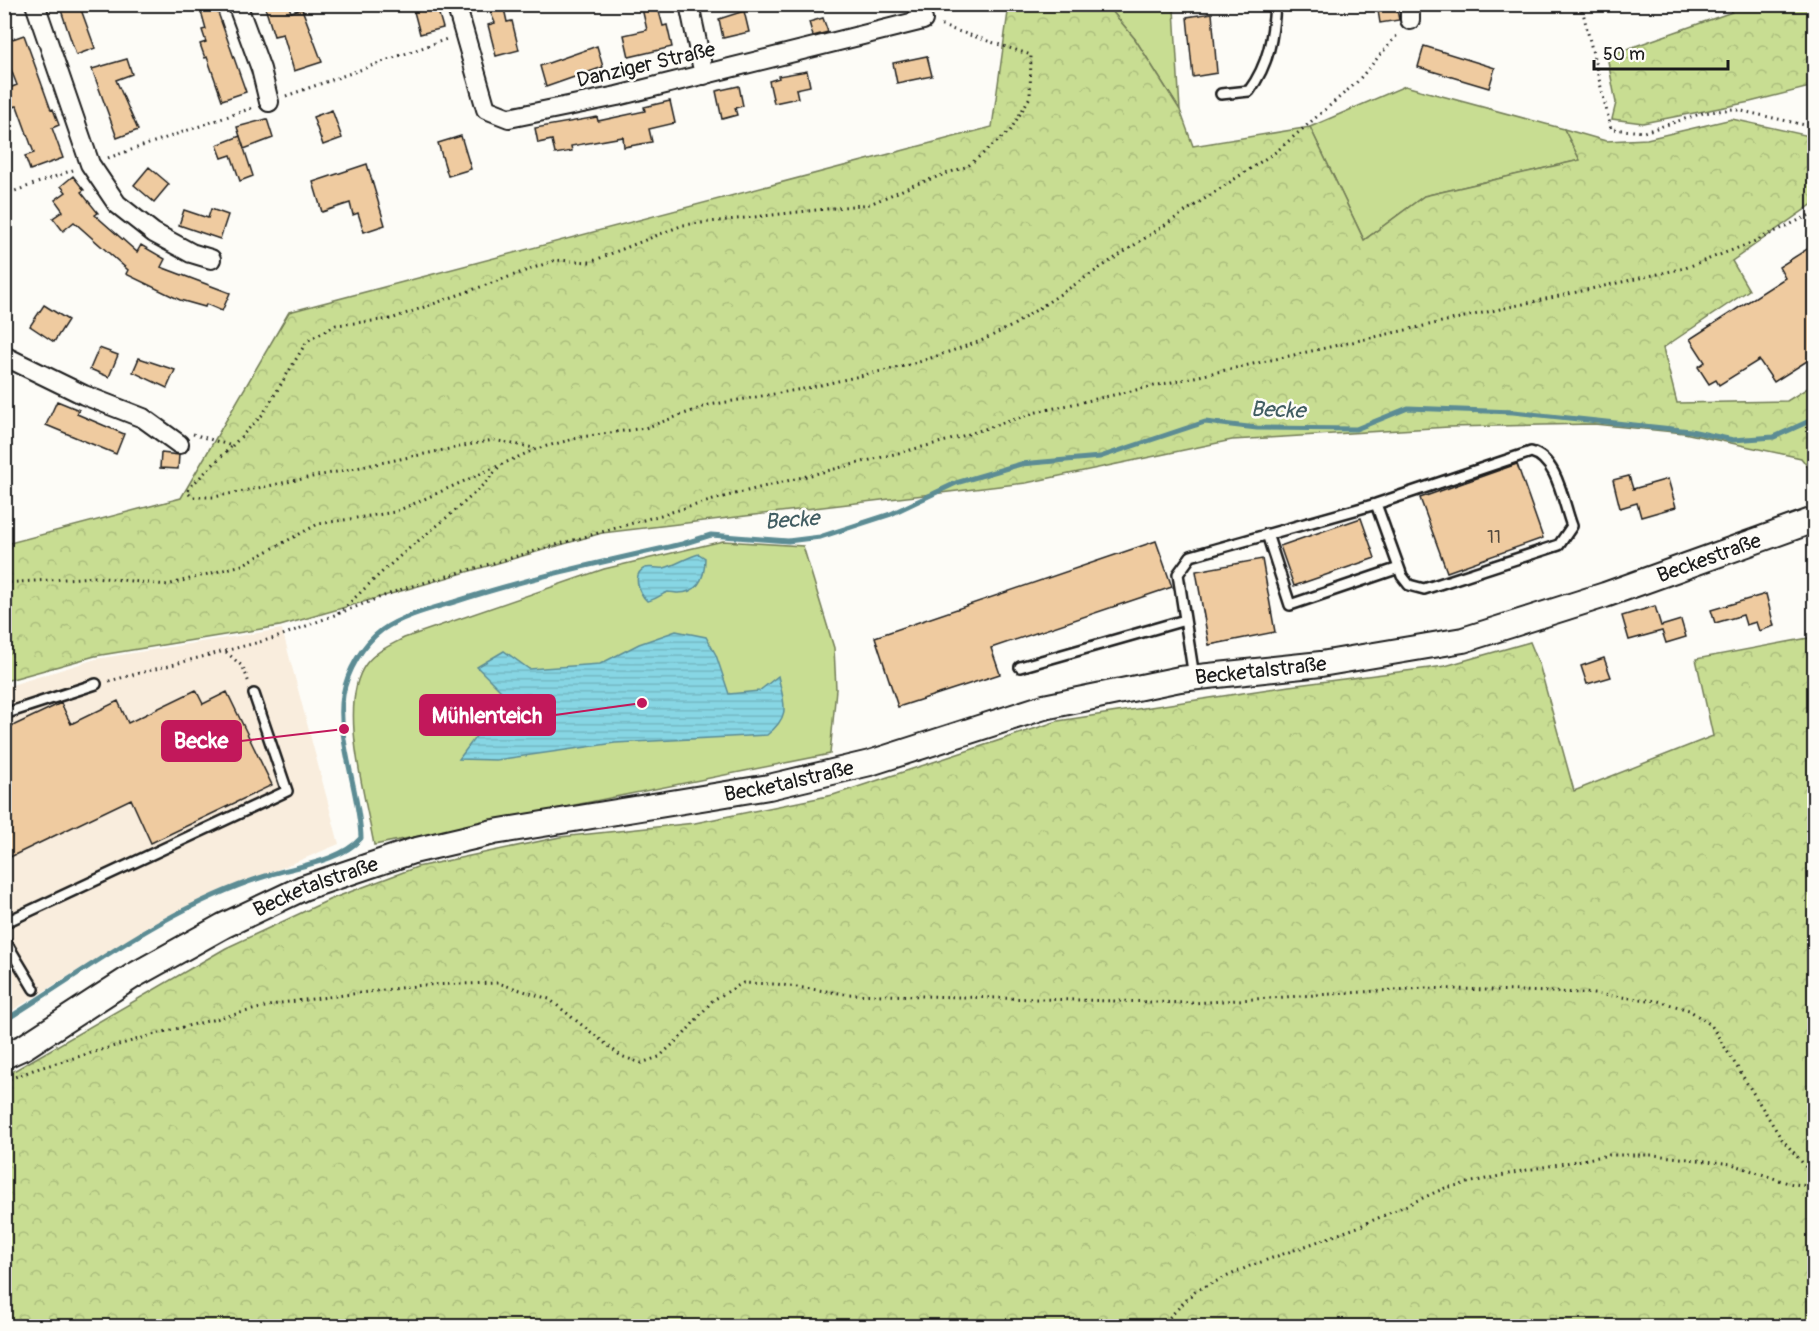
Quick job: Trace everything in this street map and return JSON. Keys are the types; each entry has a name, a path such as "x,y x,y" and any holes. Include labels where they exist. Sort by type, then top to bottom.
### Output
{"main road":[{"name":"Beckestraße","path":"1605,595 1815,520"},
{"name":"Becketalstraße","path":"4,1056 24,1047 133,976 223,926 303,888 413,851 494,831 770,787 870,763 1044,707 1194,677 1321,664 1463,640 1605,595"}],"street":[{"path":"35,4 90,164 117,204 154,233 190,253 211,260"},
{"path":"237,4 261,69 270,102"},
{"name":"Danziger Straße","path":"456,4 486,109 509,118 704,75 920,12"},
{"path":"689,4 704,75"},
{"path":"4,356 84,395 143,418 179,444"}],"lane":[{"path":"1221,94 1249,91 1259,78 1273,40 1275,4"},
{"path":"1194,677 1178,574 1191,556 1376,504 1531,452 1539,454 1549,463 1572,526 1559,545 1424,589 1409,585 1399,568 1376,504"},
{"path":"1267,534 1290,605 1399,568"},
{"path":"1020,667 1185,620"},
{"path":"4,714 96,684"},
{"path":"4,923 287,791 254,694"},
{"path":"4,939 34,989"}],"path":[{"path":"1581,4 1611,129 1644,132 1702,113 1733,109 1815,127"},
{"path":"536,449 493,440 214,497 192,497 188,492 192,485 263,414 307,341 336,325 391,319 556,260 590,262 683,225 870,204 914,184 968,166 1010,131 1030,97 1031,55 920,12"},
{"path":"4,583 95,577 167,585 242,565 318,524 395,512 536,449 580,437 645,428 708,405 803,389 913,364 981,341 1002,331 1277,151 1356,83 1410,12"},
{"path":"4,195 463,33"},
{"path":"96,684 226,652 336,615 402,589 731,495 950,440 1037,412 1685,268 1751,243 1815,213"},
{"path":"179,444 194,433 232,446"},
{"path":"336,615 399,557 440,526 486,484 502,464"},
{"path":"226,652 244,669 254,694"},
{"path":"4,1082 36,1069 164,1032 281,1003 423,985 498,982 549,999 621,1056 641,1063 659,1057 684,1034 713,1000 743,984 776,984 880,995 1192,1003 1425,988 1584,993 1658,1001 1689,1010 1711,1024 1781,1138 1815,1176"},
{"path":"1161,1326 1195,1291 1250,1266 1358,1227 1445,1188 1527,1170 1609,1155 1654,1155 1732,1164 1788,1183 1815,1187"}],"shaded area":[{"path":"282,629 339,844 167,916 5,1015 5,687 96,659"}],"green space":[{"path":"1009,5 1107,5 1135,39 1180,110 1193,146 1310,127 1364,240 1424,196 1580,160 1564,129 1606,141 1647,139 1732,119 1814,137 1814,203 1732,261 1749,290 1663,348 1677,403 1787,401 1814,384 1814,475 1801,458 1684,433 1594,424 1449,427 1232,440 1026,483 602,533 280,626 95,656 5,681 6,544 181,498 289,312 992,127"},
{"path":"1107,5 1186,5 1174,9 1180,110 1135,39"},
{"path":"1729,5 1814,5 1814,86 1750,102 1643,123 1612,119 1616,103 1607,56 1732,12"},
{"path":"1405,86 1564,129 1580,160 1424,196 1364,240 1310,127"},
{"path":"723,541 803,546 834,648 836,689 830,754 374,845 356,752 354,702 358,681 366,664 374,655 404,638 604,569"},
{"path":"1814,637 1814,1326 5,1326 5,1076 226,948 331,899 417,867 560,837 695,823 833,795 1058,721 1289,686 1445,666 1530,642 1539,664 1574,791 1713,736 1696,659"}],"water":[{"path":"699,554 705,558 705,565 700,582 696,587 685,592 668,592 647,601 644,598 637,579 641,571 647,567 664,568"},
{"path":"676,631 706,637 716,655 729,694 759,691 778,676 784,708 783,715 775,728 767,735 615,743 496,760 459,759 506,696 477,667 504,651 529,669 600,664 639,644"}],"building":[{"path":"59,4 79,4 95,48 76,55"},
{"path":"199,4 215,4 246,92 222,100 200,44 206,42 202,30 206,29"},
{"path":"264,4 288,4 291,12 302,9 322,62 294,71 283,34 274,36"},
{"path":"412,4 436,4 443,28 420,34"},
{"path":"487,4 503,4 507,22 512,21 519,50 496,56 488,25 495,23"},
{"path":"641,4 657,4 663,26 667,25 672,47 629,57 624,35 647,30"},
{"path":"1377,4 1396,4 1399,20 1380,23"},
{"path":"744,11 749,32 723,38 719,19"},
{"path":"1212,13 1217,73 1193,77 1187,17"},
{"path":"823,18 828,32 813,36 809,22"},
{"path":"24,35 51,110 53,109 59,125 52,128 63,158 30,170 25,156 34,153 17,106 13,107 7,89 17,85 4,52 4,42"},
{"path":"597,46 603,67 546,87 540,66"},
{"path":"1424,46 1495,68 1489,88 1418,67"},
{"path":"927,56 932,76 897,83 893,63"},
{"path":"127,59 132,74 116,80 138,130 117,138 92,69"},
{"path":"807,71 810,86 796,89 798,98 774,103 769,81 779,78 778,76"},
{"path":"739,86 743,106 735,108 737,115 722,119 716,91"},
{"path":"670,101 675,123 649,129 652,142 624,147 623,137 571,146 572,151 555,154 552,140 538,143 535,128 597,117 598,121 645,111 644,107"},
{"path":"332,110 342,138 323,145 313,117"},
{"path":"267,119 273,138 244,149 237,127"},
{"path":"240,136 253,176 240,181 231,155 222,158 217,145"},
{"path":"461,136 471,169 448,176 438,143"},
{"path":"367,164 385,225 364,232 358,213 353,215 350,203 322,212 313,182"},
{"path":"149,167 169,184 154,202 134,185"},
{"path":"73,176 84,190 81,192 98,213 95,215 137,252 141,245 165,259 161,267 230,293 222,311 206,304 205,307 180,300 126,274 128,270 74,222 63,231 53,218 63,211 55,200 66,192 61,186"},
{"path":"211,209 228,215 220,239 179,225 184,210 208,218"},
{"path":"1815,244 1815,356 1774,382 1759,360 1719,385 1716,380 1709,384 1698,367 1705,362 1690,339 1785,278 1779,267"},
{"path":"44,305 68,320 54,342 30,326"},
{"path":"99,348 118,355 109,377 90,369"},
{"path":"139,358 175,370 167,388 133,372"},
{"path":"57,401 79,410 77,414 124,434 116,454 46,425"},
{"path":"161,453 179,455 178,469 160,468"},
{"path":"1517,464 1543,538 1447,572 1420,498"},
{"path":"1629,476 1633,489 1668,479 1676,507 1641,517 1637,503 1620,508 1613,480"},
{"path":"1361,518 1375,558 1294,586 1280,546"},
{"path":"1156,541 1172,587 991,648 1000,674 898,707 875,637"},
{"path":"1262,559 1275,632 1209,645 1196,571"},
{"path":"1766,594 1774,626 1759,631 1756,622 1746,625 1743,615 1715,623 1711,610"},
{"path":"1655,606 1661,626 1681,620 1686,637 1666,643 1662,631 1629,640 1622,616"},
{"path":"1604,658 1611,677 1587,684 1581,666"},
{"path":"196,690 203,704 227,692 272,785 151,843 131,799 4,860 4,730 61,703 71,724 118,701 128,723"}],"waterway":[{"name":"Becke","path":"4,1021 165,920 234,887 331,857 352,846 361,838 360,821 343,730 342,712 345,686 357,659 368,643 382,630 416,613 482,593 711,535 788,541 820,537 891,514 956,483 1021,464 1100,457 1205,422 1257,428 1356,429 1408,408 1513,412 1691,431 1733,440 1774,437 1814,419"}],"place":[{"name":"Mühlenteich","path":"642,703"},
{"name":"Becke","path":"344,729"}]}
